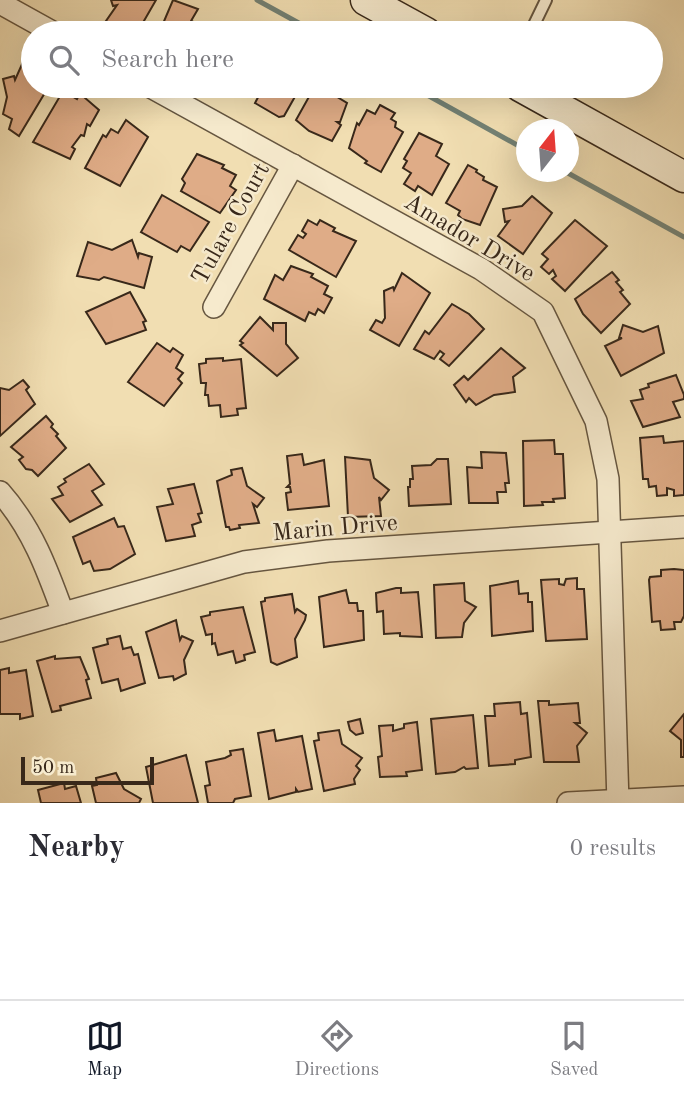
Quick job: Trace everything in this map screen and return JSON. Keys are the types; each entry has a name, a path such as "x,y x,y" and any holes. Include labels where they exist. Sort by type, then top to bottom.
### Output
{"main road":[{"path":"366,0 404,21"},
{"path":"542,98 684,177"}],"street":[{"path":"0,4 32,21"},
{"name":"Amador Drive","path":"171,98 481,269 543,312 596,421 608,479 618,802"},
{"name":"Tulare Court","path":"214,307 292,165"},
{"path":"0,492 19,513 40,551 63,613"},
{"name":"Marin Drive","path":"0,631 244,562 328,551 684,527"},
{"path":"568,803 684,797"}],"lane":[{"path":"536,21 546,0"}],"building":[{"path":"111,0 156,0 144,21 106,21 117,5 113,6"},
{"path":"173,0 198,9 191,21 164,21"},
{"path":"21,66 21,98 42,98 19,136 9,129 12,119 3,114 7,97 3,79 14,76 15,80"},
{"path":"59,98 85,98 99,110 90,126 87,124 84,136 81,135 72,147 75,149 70,159 33,142"},
{"path":"258,98 294,98 284,116 279,117 255,103"},
{"path":"308,98 339,98 347,103 340,122 337,122 341,125 332,141 309,131 296,120"},
{"path":"380,105 395,113 391,119 396,122 395,127 403,132 381,172 365,163 367,161 349,148 357,123 359,125 367,110 375,114"},
{"path":"126,120 148,137 120,186 85,168 103,135 106,137 111,129 118,133"},
{"path":"419,133 442,144 436,156 449,164 432,195 418,186 415,191 404,184 411,173 403,168 407,161 404,159"},
{"path":"197,154 224,165 222,168 236,175 230,186 236,190 220,213 181,191 185,183 182,179"},
{"path":"468,165 484,177 483,180 497,187 480,225 462,219 458,215 460,211 446,203"},
{"path":"162,195 209,222 190,251 181,246 177,252 141,232"},
{"path":"532,196 552,213 523,254 498,236 509,221 505,222 503,209 522,206"},
{"path":"308,220 317,225 320,220 335,228 333,231 356,241 336,277 289,250 298,235 303,238 306,234 302,231"},
{"path":"575,220 607,246 565,291 552,279 556,276 553,270 549,274 541,267 548,259 542,254"},
{"path":"132,240 138,257 139,253 152,257 144,288 104,277 99,280 77,276 88,242 112,250"},
{"path":"291,266 313,274 311,277 328,286 324,294 332,298 324,313 318,309 315,315 309,312 305,321 264,299 275,275 283,280"},
{"path":"612,272 623,290 620,292 630,304 601,333 583,314 575,299"},
{"path":"402,273 430,293 399,346 370,330 376,320 382,323 385,318 384,291 393,287 394,290"},
{"path":"130,292 146,321 143,322 146,330 106,344 86,312"},
{"path":"452,304 469,314 484,329 449,366 440,359 444,354 440,351 434,359 414,349 425,331 429,334"},
{"path":"260,317 273,330 273,323 286,323 286,344 298,358 277,376 240,345 243,343 240,341"},
{"path":"623,325 643,332 658,326 664,353 621,376 605,346 622,338 619,338"},
{"path":"157,343 170,352 173,348 183,355 176,368 183,373 178,379 182,383 164,406 128,382"},
{"path":"501,348 525,368 513,377 515,392 494,395 476,405 469,398 466,402 454,385 464,376 468,380"},
{"path":"223,358 223,361 241,359 246,408 237,409 238,415 221,417 220,405 209,406 208,395 205,395 206,383 201,383 199,364 206,363 206,359"},
{"path":"676,375 684,395 684,399 673,402 680,417 643,427 631,401 643,399 640,390 649,387 648,384"},
{"path":"23,380 29,387 26,390 35,404 0,436 0,388 9,390"},
{"path":"46,416 58,434 56,436 66,448 38,476 32,470 26,469 19,460 23,457 11,447"},
{"path":"663,436 664,443 684,441 684,495 674,496 674,490 667,488 667,495 657,496 656,486 649,487 648,479 643,479 640,438"},
{"path":"554,440 555,454 563,454 565,498 542,502 543,505 524,506 523,441"},
{"path":"481,452 506,453 509,483 505,483 506,492 497,492 498,503 469,503 467,467 482,468"},
{"path":"302,454 304,465 324,460 329,506 288,510 286,493 291,492 290,487 287,487 290,484 287,456"},
{"path":"345,457 370,460 374,478 389,490 381,500 379,497 381,516 348,517"},
{"path":"437,459 448,459 451,504 409,506 408,487 410,479 413,479 412,466 431,465"},
{"path":"89,464 104,484 92,491 102,505 70,522 52,499 63,495 58,487 66,482 64,479"},
{"path":"242,468 247,486 264,498 257,507 253,504 259,523 239,525 240,528 230,530 226,527 217,481 232,475 231,470"},
{"path":"194,484 202,513 198,514 201,522 192,525 195,536 166,541 157,507 173,504 168,489"},
{"path":"114,518 118,527 124,526 135,554 110,569 94,571 90,561 83,564 73,537"},
{"path":"661,570 684,570 684,616 681,622 674,622 675,629 661,630 660,621 652,622 649,580 650,577 661,576"},
{"path":"577,578 577,589 584,589 587,639 546,641 541,580 559,579 559,584 564,585 566,579"},
{"path":"518,581 519,594 528,593 528,602 532,602 533,631 492,636 490,586"},
{"path":"464,583 465,601 476,607 464,623 462,637 436,638 434,585"},
{"path":"401,588 401,593 418,592 422,637 400,636 400,633 384,634 383,611 377,612 376,593"},
{"path":"346,590 349,603 357,603 358,611 363,611 364,640 324,647 319,597"},
{"path":"292,594 295,612 297,609 306,615 305,620 295,639 297,657 277,665 271,662 261,602 265,601 265,598"},
{"path":"243,607 255,652 244,655 245,660 236,663 233,651 218,655 215,643 212,644 212,634 206,635 201,617 210,615 210,612"},
{"path":"176,620 180,640 182,636 193,641 184,660 186,674 174,680 173,676 159,678 146,632"},
{"path":"120,636 123,649 131,647 134,655 138,654 145,683 121,691 118,679 102,683 93,648 108,644 107,639"},
{"path":"55,656 55,659 80,657 89,679 86,680 91,698 60,706 61,710 52,712 37,661"},
{"path":"9,668 9,673 26,670 33,716 20,719 20,714 0,714 0,670"},
{"path":"538,701 549,701 549,705 578,703 580,723 575,723 587,733 577,746 579,762 544,762"},
{"path":"520,702 521,714 527,713 531,757 515,760 515,764 489,766 485,716 495,716 494,704"},
{"path":"684,714 684,757 681,757 681,740 670,731"},
{"path":"473,715 478,768 464,767 455,772 436,774 431,719"},
{"path":"360,719 363,733 356,735 350,730 348,722"},
{"path":"417,722 422,770 406,772 407,776 380,777 378,757 382,756 379,726 393,725 393,731 404,728 404,724"},
{"path":"274,730 276,741 302,736 312,789 298,792 296,789 296,792 269,799 258,733"},
{"path":"339,730 342,744 362,758 356,766 360,770 354,779 355,784 324,791 314,741 319,740 318,733"},
{"path":"243,749 251,796 235,799 233,803 208,803 205,786 210,785 206,762 225,758 231,755 230,751"},
{"path":"186,755 198,803 153,803 146,767"},
{"path":"116,773 124,789 141,799 139,803 96,803 92,786 97,785 96,778"},
{"path":"64,783 65,789 76,786 81,803 41,803 38,790"}],"waterway":[{"path":"257,0 295,21"},
{"path":"433,98 516,144"},
{"path":"579,179 684,237"}]}
